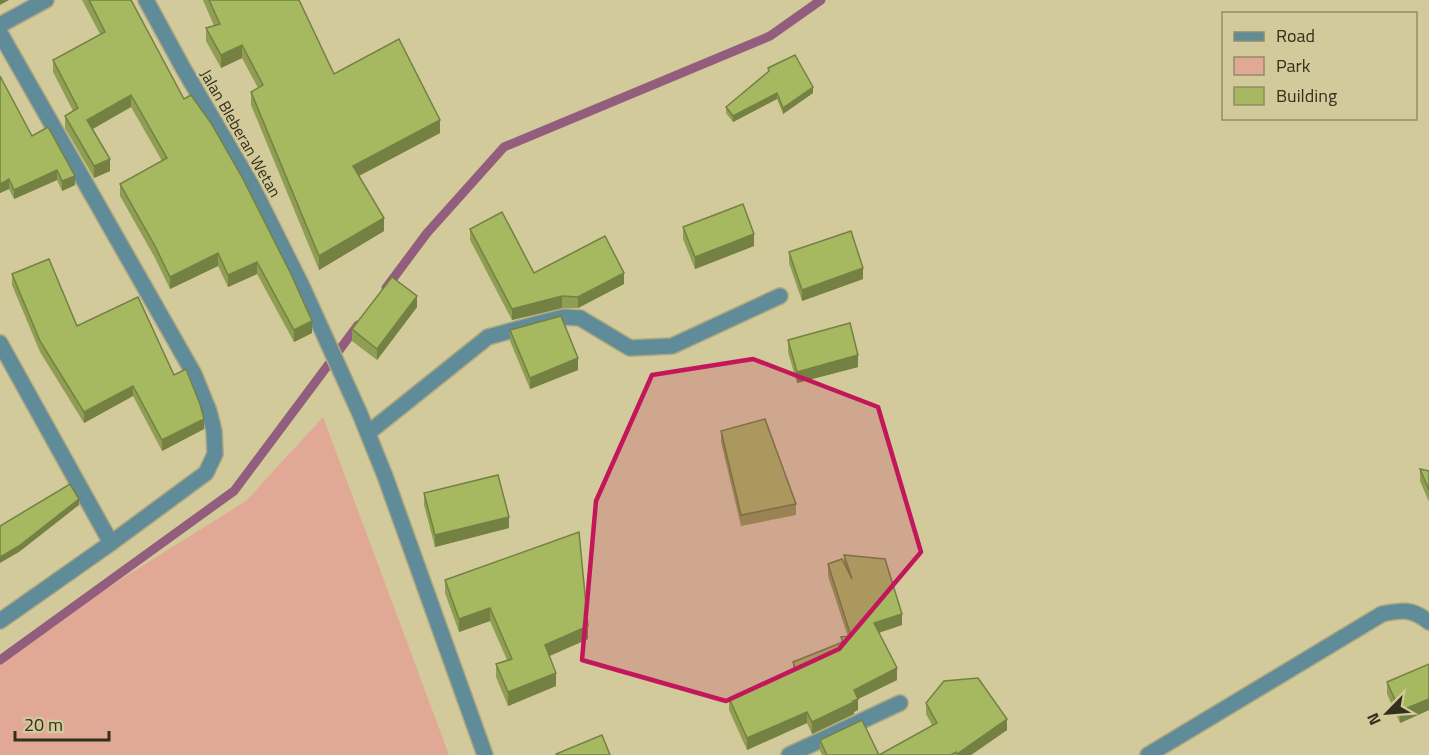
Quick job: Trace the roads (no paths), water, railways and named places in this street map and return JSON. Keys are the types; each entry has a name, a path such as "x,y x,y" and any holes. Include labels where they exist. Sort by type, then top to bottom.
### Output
{"street":[{"path":"0,25 46,0"},
{"name":"Jalan Bleberan Wetan","path":"146,0 252,186 302,286 360,414 385,476 485,755"},
{"path":"0,33 194,374 209,411 214,431 214,454 206,473 0,621"},
{"path":"368,433 488,336 547,321 580,318 630,348 672,346 780,296"},
{"path":"0,344 111,543"},
{"path":"1148,755 1382,614 1398,611 1416,612 1429,621"},
{"path":"789,755 900,703"}],"waterway":[{"path":"386,288 427,233 504,147 770,36 821,0"},
{"path":"0,660 234,491 358,325"}]}
